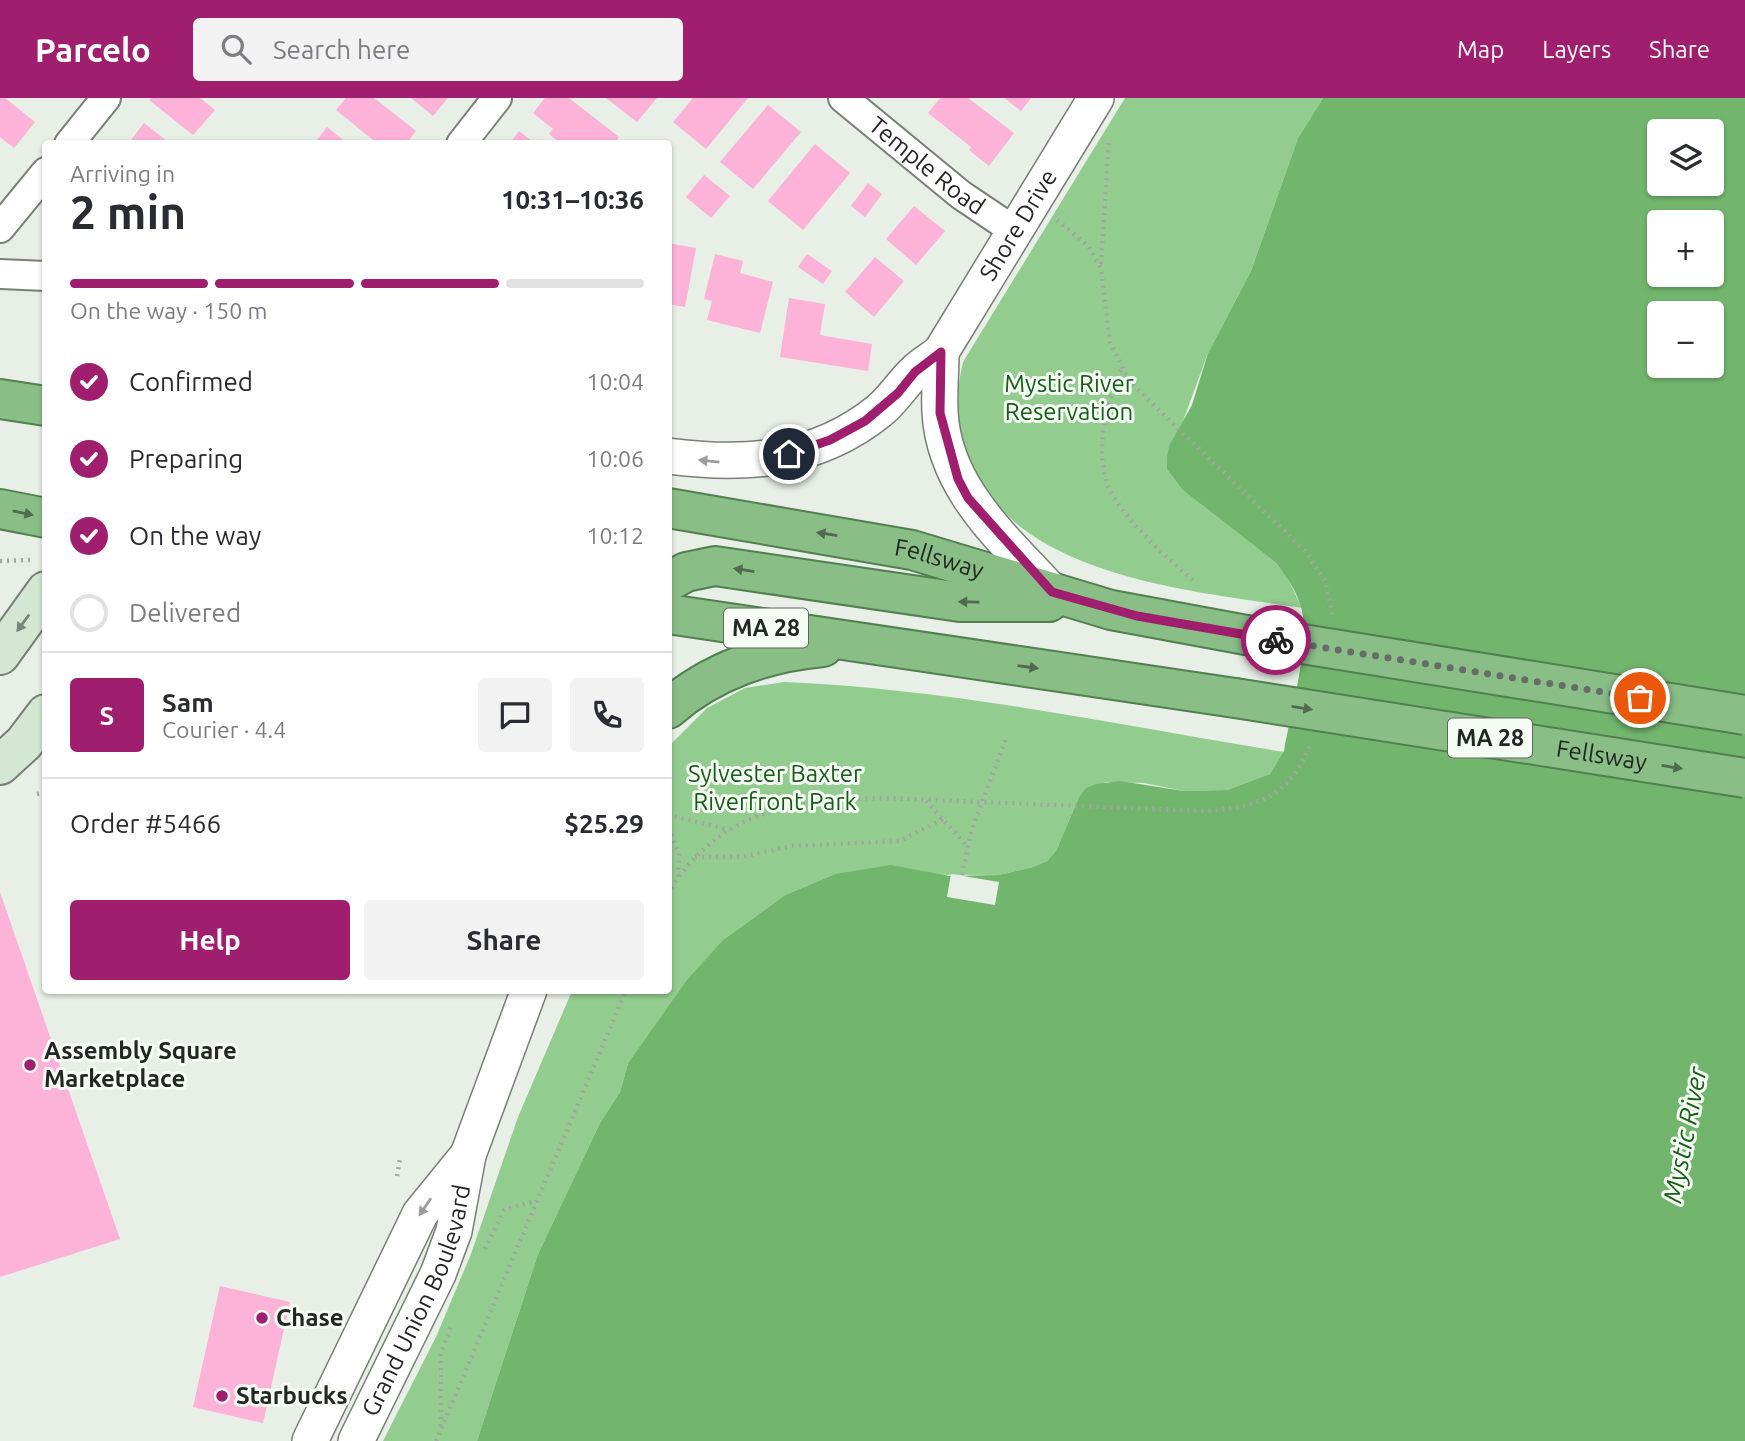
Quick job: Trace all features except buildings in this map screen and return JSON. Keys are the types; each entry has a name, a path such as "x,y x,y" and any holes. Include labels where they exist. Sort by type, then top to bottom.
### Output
{"highway":[{"path":"19,402 42,413"},
{"path":"0,509 42,516"},
{"name":"Fellsway","path":"672,509 912,550 1164,622 1745,715"},
{"path":"672,580 686,572 715,566 960,602 1069,597"},
{"name":"Fellsway","path":"672,615 1234,698 1745,778"},
{"path":"672,705 688,691 744,665 808,648 864,643"}],"main road":[{"path":"0,655 39,576"},
{"path":"0,765 24,743 42,719"}],"street":[{"path":"72,140 106,98"},
{"path":"463,140 498,98"},
{"name":"Temple Road","path":"843,98 961,195 1016,232"},
{"name":"Shore Drive","path":"672,456 727,463 749,461 810,447 845,432 879,411 915,372 941,352 1096,98"},
{"path":"0,228 42,177"},
{"path":"0,274 42,276"},
{"path":"941,352 940,413 958,479 968,498 1069,597"},
{"name":"Grand Union Boulevard","path":"356,1441 438,1273 454,1231 468,1155 528,994"},
{"name":"Grand Union Boulevard","path":"310,1441 420,1214 468,1155"}],"path":[{"path":"1109,133 1100,244 1101,268 1110,342 1122,369 1139,393"},
{"path":"1056,219 1089,247 1101,268"},
{"path":"1122,369 1109,397 1102,453 1112,495 1151,542 1196,583"},
{"path":"0,561 39,576"},
{"path":"962,875 967,847 981,802 1007,736"},
{"path":"37,794 42,793"},
{"path":"672,887 694,857 731,830 756,816 853,798 1034,804"},
{"path":"925,800 967,847"},
{"path":"672,816 731,830"},
{"path":"694,857 741,857 792,846 900,841 943,819"},
{"path":"672,837 679,853 678,877"},
{"path":"436,1441 624,994"},
{"path":"397,1175 400,1159"},
{"path":"482,1255 504,1210 536,1201"},
{"path":"441,1429 441,1353 456,1315"}],"green space":[{"name":"Mystic River Reservation","path":"1125,98 1323,98 1298,138 1251,271 1208,353 1183,421 1201,504 1276,563 1287,577 1302,608 1166,586 1118,574 1073,557 1033,536 999,507 974,471 963,445 958,418 958,390 963,362"},
{"name":"Sylvester Baxter Riverfront Park","path":"784,682 910,692 1098,720 1284,752 1270,774 1227,790 1184,791 1144,783 1107,782 1087,788 1079,797 1056,851 1047,861 1033,867 999,875 835,874 785,895 723,940 666,1010 628,1063 620,1092 600,1123 538,1254 477,1441 383,1441 436,1337 471,1254 518,1117 571,994 672,994 672,743 707,708 745,688"}],"water":[{"name":"Mystic River","path":"1323,98 1745,98 1745,1441 477,1441 538,1254 600,1123 620,1092 628,1063 687,980 723,940 785,895 835,874 891,865 950,876 999,875 1033,867 1047,861 1056,851 1079,797 1086,788 1096,784 1120,781 1184,791 1227,790 1270,774 1284,751 1298,680 1304,625 1300,604 1292,586 1276,563 1183,490 1167,469 1169,446 1192,405 1208,353 1251,271 1298,138"}],"pier":[{"path":"951,874 999,882 995,905 947,897"}],"way so far":[{"path":"1276,640 1640,698"}],"place":[{"name":"Assembly Square Marketplace","path":"30,1065"},
{"name":"Chase","path":"262,1318"},
{"name":"Starbucks","path":"222,1396"}],"route":[{"path":"789,454 830,440 865,421 898,393 915,372 941,352 940,413 950,459 958,479 968,498 1052,592 1111,610 1164,622 1276,640"}]}
